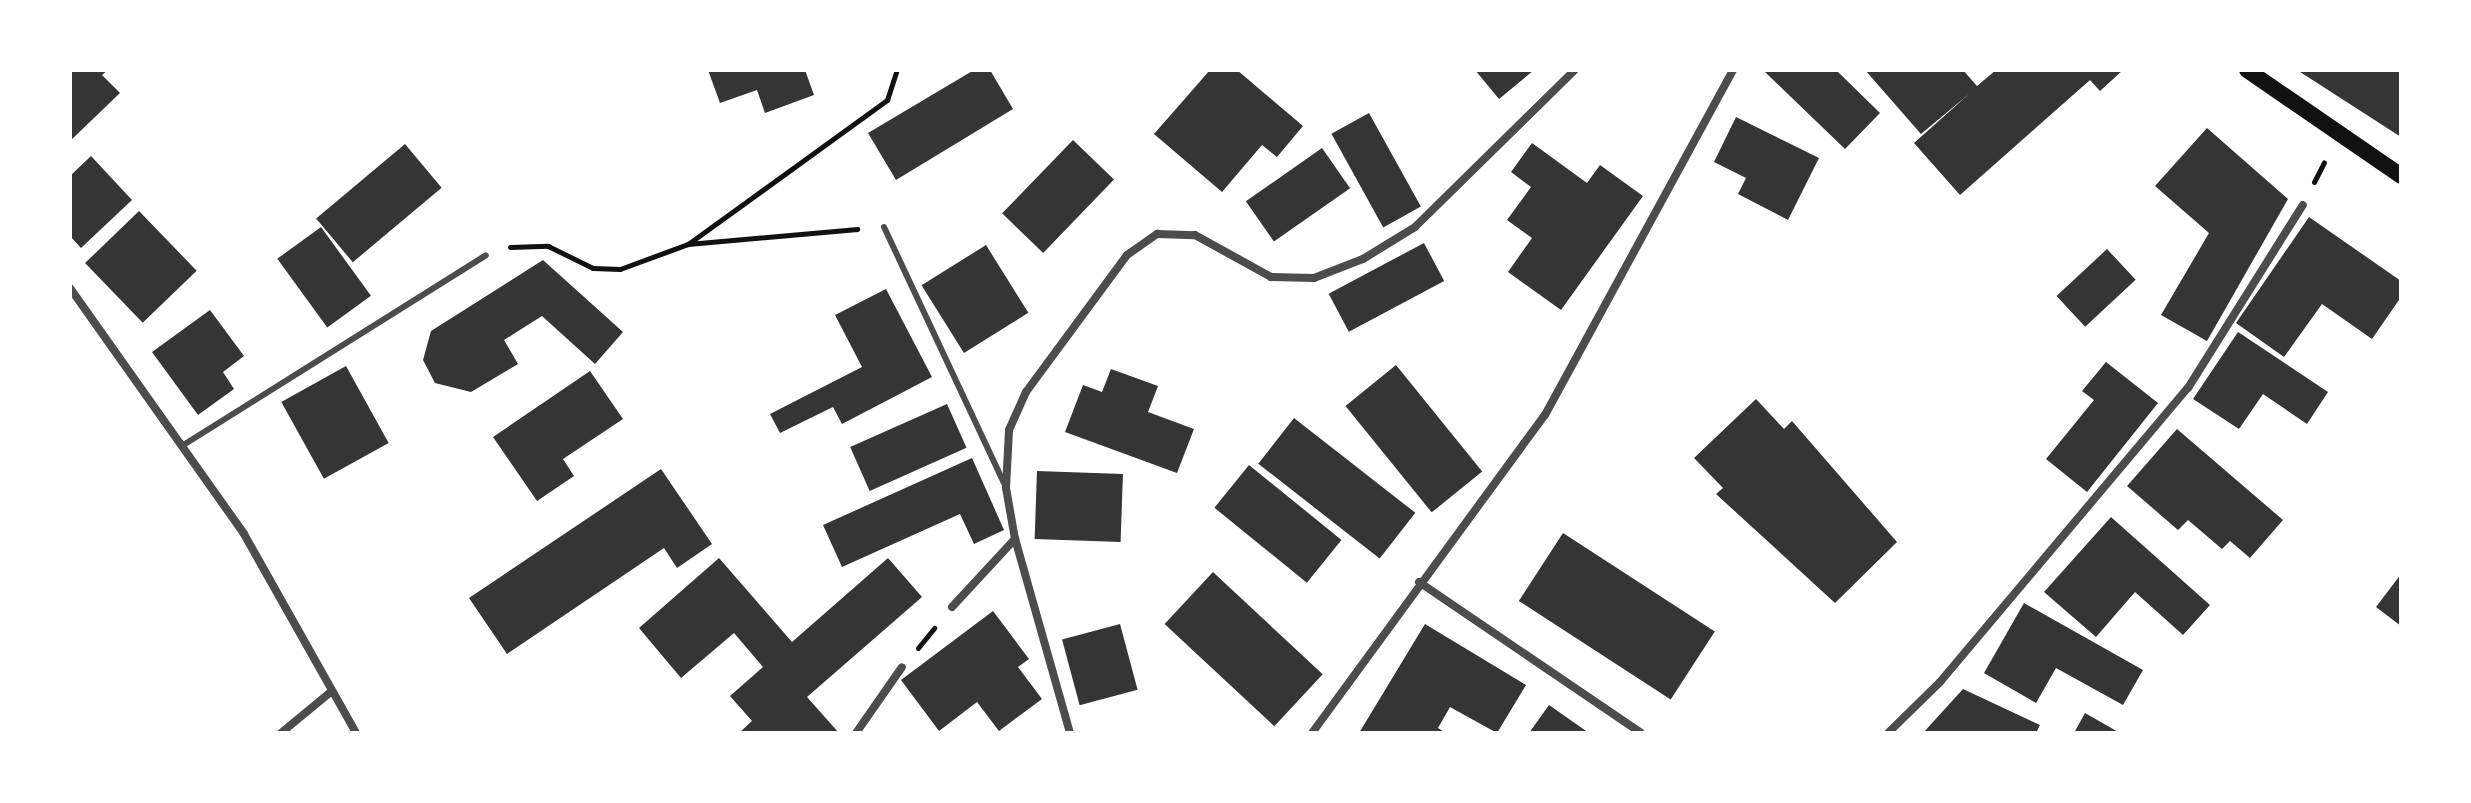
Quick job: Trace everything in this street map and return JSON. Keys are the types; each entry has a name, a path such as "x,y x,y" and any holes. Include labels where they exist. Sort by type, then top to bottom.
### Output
{"main road":[{"path":"2247,70 2401,176"}],"street":[{"path":"1070,733 1015,539 1006,488 1009,430 1026,392 1127,255 1157,234 1195,235 1271,277 1314,278 1363,259 1415,227 1575,70"},
{"path":"1312,733 1419,582 1545,415 1733,70"},
{"path":"1888,733 1940,682 2188,388 2303,205"},
{"path":"70,288 185,444 356,733"},
{"path":"952,607 1015,539"},
{"path":"1419,582 1641,733"},
{"path":"856,733 902,667"},
{"path":"281,733 332,691"}],"lane":[{"path":"884,227 1006,488"},
{"path":"185,444 486,255"}],"path":[{"path":"688,244 887,100 897,70"},
{"path":"486,255 548,246 593,268 620,269 688,244 884,227"},
{"path":"902,667 952,607"}],"building":[{"path":"70,70 108,70 102,75 120,93 70,141"},
{"path":"708,70 805,70 814,95 765,113 757,90 720,103"},
{"path":"974,70 990,70 1013,109 896,180 868,133"},
{"path":"1210,70 1237,70 1303,126 1277,157 1262,145 1222,192 1154,134"},
{"path":"1475,70 1534,70 1499,99"},
{"path":"1763,70 1836,70 1880,113 1845,149"},
{"path":"1865,70 1963,70 1977,86 1996,70 2123,70 2100,91 2090,80 1960,195 1914,143 1969,94 1921,134"},
{"path":"2297,70 2401,70 2401,137"},
{"path":"1369,113 1421,207 1383,227 1331,134"},
{"path":"1736,117 1819,158 1788,220 1738,194 1746,178 1714,162"},
{"path":"2207,128 2288,199 2207,341 2161,315 2209,233 2155,186"},
{"path":"1073,140 1114,180 1043,253 1002,213"},
{"path":"1532,143 1587,183 1600,165 1643,196 1561,310 1508,272 1532,238 1507,220 1531,187 1511,172"},
{"path":"405,144 442,188 353,262 316,219"},
{"path":"1322,148 1350,188 1274,241 1246,201"},
{"path":"91,156 132,200 81,248 70,236 70,176"},
{"path":"139,211 197,271 143,323 85,263"},
{"path":"2309,217 2401,281 2401,297 2372,339 2322,304 2284,357 2236,323"},
{"path":"321,227 371,296 327,328 277,259"},
{"path":"1424,243 1444,281 1349,332 1329,294"},
{"path":"986,245 1028,313 964,353 922,285"},
{"path":"2107,249 2136,280 2085,327 2057,296"},
{"path":"543,260 623,332 595,364 542,316 504,340 518,364 471,392 435,383 423,360 431,331"},
{"path":"886,289 932,377 842,424 833,407 780,433 770,414 862,367 835,315"},
{"path":"210,310 244,356 223,372 234,389 198,415 152,352"},
{"path":"2238,332 2328,392 2307,424 2263,394 2239,429 2193,399"},
{"path":"2106,362 2158,403 2087,492 2046,459 2094,400 2082,391"},
{"path":"1396,365 1482,471 1432,512 1345,406"},
{"path":"346,366 389,443 324,479 281,402"},
{"path":"1111,369 1158,386 1148,412 1194,429 1177,473 1065,432 1083,385 1102,392"},
{"path":"590,371 623,419 563,459 574,476 537,501 493,437"},
{"path":"1756,399 1784,429 1792,421 1897,542 1835,603 1716,494 1723,488 1694,458"},
{"path":"947,404 967,448 870,491 850,447"},
{"path":"1294,418 1415,513 1380,559 1258,464"},
{"path":"2177,429 2283,520 2250,558 2230,541 2222,549 2188,520 2178,530 2127,486"},
{"path":"972,458 1004,530 974,544 960,514 842,567 823,525"},
{"path":"1249,465 1341,540 1307,583 1214,508"},
{"path":"661,469 712,544 677,568 664,548 507,654 469,598"},
{"path":"1037,471 1123,474 1121,542 1035,539"},
{"path":"2111,517 2210,605 2183,635 2135,592 2096,637 2044,592"},
{"path":"1563,533 1715,632 1671,700 1519,601"},
{"path":"719,558 792,642 888,558 922,597 807,697 839,733 739,733 752,721 730,696 763,667 734,633 681,678 639,628"},
{"path":"1213,572 1323,674 1274,726 1165,624"},
{"path":"2401,574 2401,626 2376,607"},
{"path":"2024,603 2143,670 2123,705 2056,668 2036,703 1984,673"},
{"path":"993,611 1029,659 1018,667 1042,699 999,731 977,702 939,731 901,680"},
{"path":"1120,624 1138,690 1080,705 1062,640"},
{"path":"1425,624 1526,685 1497,733 1450,707 1438,728 1446,733 1359,733"},
{"path":"1963,689 2040,725 2036,733 1923,733"},
{"path":"1549,705 1589,733 1529,733"},
{"path":"2085,713 2120,733 2074,733"}]}
